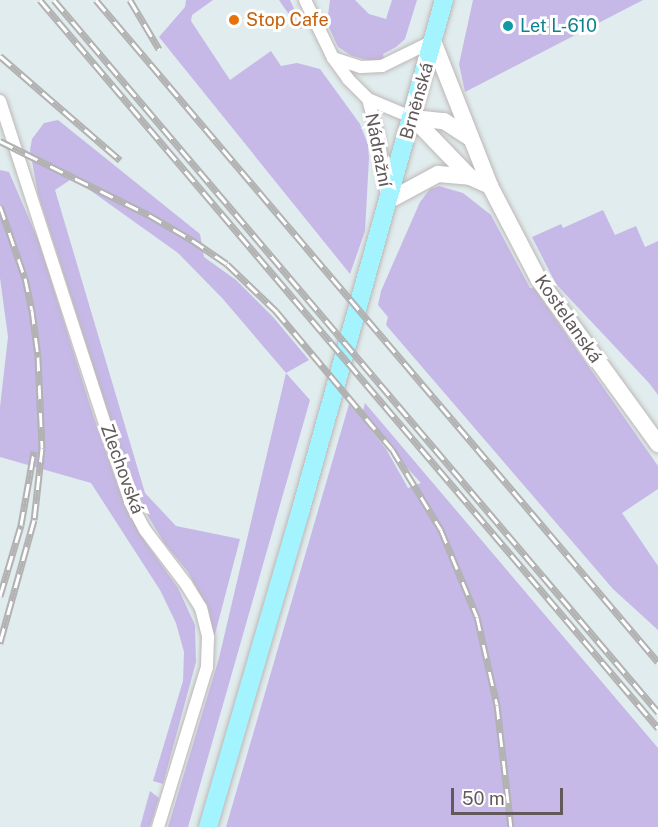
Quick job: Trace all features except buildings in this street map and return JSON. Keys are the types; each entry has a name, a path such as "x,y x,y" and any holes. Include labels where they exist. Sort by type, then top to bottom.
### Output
{"main road":[{"name":"Brněnská","path":"208,827 301,509 444,0"},
{"name":"Kostelanská","path":"433,41 469,138 490,186 542,285 658,444"},
{"path":"412,118 444,121 469,138"},
{"path":"412,118 470,177"},
{"path":"388,201 438,174 470,177 490,186"}],"street":[{"name":"Nádražní","path":"305,0 333,58 348,79 368,99 412,118"},
{"path":"333,58 361,67 382,66 433,41"},
{"name":"Nádražní","path":"368,99 378,136 388,201"},
{"name":"Zlechovská","path":"0,101 130,502 145,530 196,600 208,637 207,667 158,827"}],"shaded area":[{"path":"186,0 213,0 192,15 191,21 230,80 271,51 281,66 297,63 320,69 360,124 368,145 369,158 365,231 350,274 159,37 185,7"},
{"path":"279,0 290,0 303,28 299,29"},
{"path":"330,0 355,0 369,14 386,19 392,0 417,0 405,39 383,54 384,59 372,61 352,56 338,47 327,23"},
{"path":"473,0 643,0 465,92 459,64"},
{"path":"58,120 200,234 204,257 236,280 273,317 309,360 286,373 223,299 178,253 73,178 55,190 145,493 176,526 240,539 214,638 209,611 188,572 165,544 134,493 38,194 30,150 32,139 44,123"},
{"path":"0,170 9,172 39,242 93,415 120,492 146,543 178,588 195,625 196,662 163,784 153,781 183,681 184,652 176,623 160,590 91,483 0,457 0,407 8,337 0,278"},
{"path":"439,186 463,193 491,215 530,288 534,288 658,466 658,489 622,513 658,566 658,630 613,589 386,325 388,317 378,305 381,291 420,202 430,189"},
{"path":"603,210 615,235 636,226 645,247 658,241 658,395 556,284 532,237 561,224 563,228"},
{"path":"286,373 310,400 188,827 168,827 219,658"},
{"path":"365,403 658,748 658,827 226,827 349,404 361,418","holes":["371,429 421,483 408,488 386,449"]},
{"path":"150,791 159,798 150,827 140,827"}],"railway":[{"path":"40,0 658,728"},
{"path":"54,0 658,712"},
{"path":"96,0 658,662"},
{"path":"130,0 159,49"},
{"path":"0,56 120,160"},
{"path":"0,141 149,215 227,264 276,311 392,449 441,530 477,617 497,705 511,827"},
{"path":"0,206 25,278 32,310 38,357 42,448 34,520 0,643"},
{"path":"0,596 21,525 34,451"}],"place":[{"name":"Stop Cafe","path":"234,20"},
{"name":"Let L-610","path":"508,26"}]}
